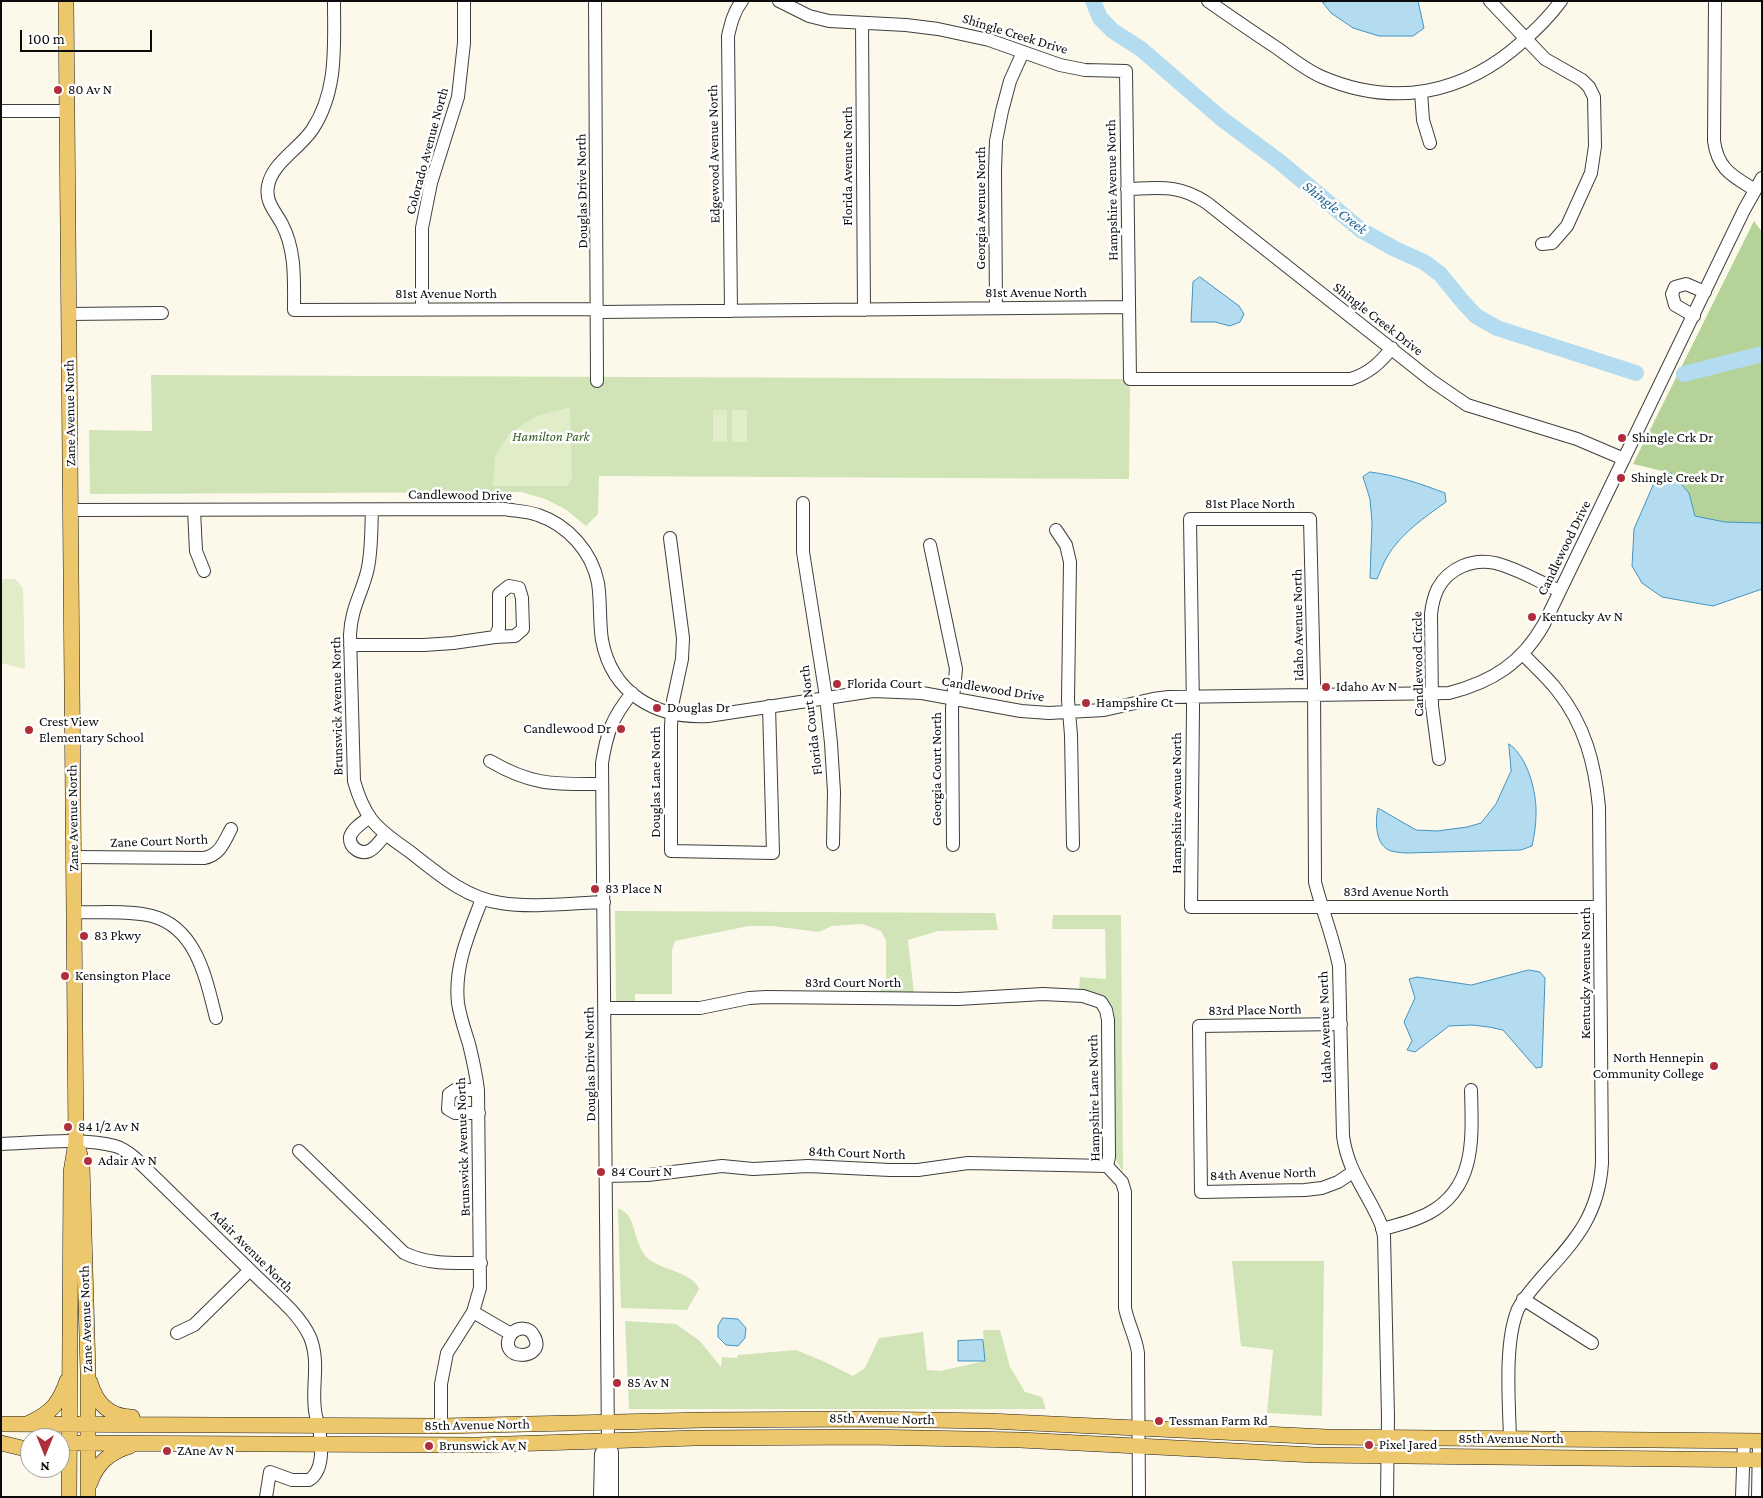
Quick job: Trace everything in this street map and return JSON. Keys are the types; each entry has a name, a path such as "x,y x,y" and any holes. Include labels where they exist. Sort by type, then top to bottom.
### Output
{"main road":[{"name":"Zane Avenue North","path":"66,1 76,1142 71,1172 69,1428"},
{"name":"Zane Avenue North","path":"76,1142 82,1165 88,1371 88,1497"},
{"path":"88,1371 91,1385 100,1403 116,1415 125,1417 209,1418 230,1425"},
{"path":"24,1424 43,1416 52,1409 61,1397 70,1372"},
{"name":"85th Avenue North","path":"1,1424 441,1426 740,1419 867,1419 989,1421 1279,1435 1387,1438 1755,1440"},
{"path":"867,1419 867,1437"},
{"name":"85th Avenue North","path":"70,1443 485,1445 705,1438 867,1437 1020,1440 1387,1457 1754,1460"},
{"path":"1,1443 20,1443"},
{"path":"1,1443 20,1448"},
{"path":"88,1497 92,1478 104,1459 120,1449 139,1443"}],"street":[{"name":"81st Avenue North","path":"334,1 333,77 329,96 311,131 275,169 267,189 272,210 282,223 293,254 294,310 731,311 1129,307"},
{"name":"Colorado Avenue North","path":"422,310 422,228 431,183 458,97 464,43 464,1"},
{"name":"Douglas Drive North","path":"595,1 598,381"},
{"name":"Edgewood Avenue North","path":"731,311 728,36 731,21 742,1"},
{"name":"Shingle Creek Drive","path":"779,1 809,16 829,21 906,25 964,33 1060,65 1084,70 1126,71"},
{"path":"1208,1 1320,76 1345,86 1370,92 1396,94 1421,92 1449,86 1474,76 1496,64 1551,15 1561,1"},
{"path":"1490,1 1545,59 1582,80 1589,87 1594,97 1594,160 1586,186 1567,226 1552,243 1542,244"},
{"path":"1715,1 1714,141 1716,153 1728,174 1756,190"},
{"name":"Florida Avenue North","path":"862,23 864,310"},
{"name":"Georgia Avenue North","path":"996,308 996,141 1008,89 1023,52"},
{"name":"Hampshire Avenue North","path":"1126,71 1129,307"},
{"path":"1421,92 1424,120 1430,143"},
{"path":"1,112 67,111"},
{"name":"Candlewood Drive","path":"70,510 504,509 538,515 561,527 572,536 583,549 592,565 598,582 602,641 615,673 632,693 643,702 672,714 691,717 873,691 897,691 952,698 1021,712 1069,713 1104,710 1153,699 1432,695 1449,693 1470,688 1508,668 1536,638 1744,210 1762,178"},
{"name":"Shingle Creek Drive","path":"1128,189 1167,188 1182,190 1195,195 1444,390 1467,404 1577,439 1624,459"},
{"path":"1694,316 1675,305 1672,294 1675,288 1686,284 1705,292"},
{"path":"1129,307 1130,379 1351,379 1364,375 1375,368 1392,348"},
{"path":"69,314 162,313"},
{"name":"Florida Court North","path":"803,503 803,552 826,697 834,792 833,844"},
{"path":"194,510 196,551 204,571"},
{"name":"Brunswick Avenue North","path":"372,510 370,556 367,572 351,619 354,781 359,798 370,817 386,834 446,879 482,899 459,963 458,983 458,1004 476,1069 478,1090 480,1288 473,1312 447,1353 440,1384 441,1426"},
{"name":"81st Place North","path":"1190,519 1310,518"},
{"name":"Idaho Avenue North","path":"1310,518 1314,696 1314,871 1316,887 1336,950 1339,966 1342,1024 1343,1136 1348,1161 1376,1213 1384,1236 1387,1497"},
{"name":"Hampshire Avenue North","path":"1190,519 1192,697 1191,907"},
{"path":"1056,530 1066,546 1070,562 1068,700 1073,846"},
{"name":"Douglas Lane North","path":"670,538 683,638 682,659 672,714 671,851 773,853 769,706"},
{"name":"Georgia Court North","path":"930,545 956,669 952,698 953,845"},
{"name":"Candlewood Circle","path":"1439,759 1432,695 1431,614 1433,600 1438,588 1456,569 1469,563 1482,561 1495,563 1560,591"},
{"path":"350,645 424,645 495,637"},
{"name":"Kentucky Avenue North","path":"1510,1438 1510,1341 1513,1323 1524,1299 1580,1231 1590,1216 1597,1199 1601,1181 1599,807 1592,757 1572,711 1558,690 1523,654"},
{"name":"Douglas Drive North","path":"612,1497 612,1452 608,1442 602,762 608,731 623,704 632,693"},
{"path":"490,761 509,772 531,780 552,784 602,784"},
{"path":"370,817 354,831 350,837 351,845 356,850 369,851 386,834"},
{"name":"Zane Court North","path":"74,857 204,858 216,854 220,850 231,829"},
{"path":"482,899 520,904 604,902"},
{"name":"83rd Avenue North","path":"1191,907 1600,907"},
{"path":"74,912 138,913 164,920 175,928 194,949 207,982 216,1018"},
{"name":"83rd Court North","path":"605,1008 700,1008 766,996 958,999 1043,994 1083,996 1101,1002"},
{"name":"Hampshire Lane North","path":"1101,1002 1106,1010 1108,1020 1109,1157 1107,1166 1122,1182 1125,1192 1125,1308 1135,1336 1138,1353 1139,1497"},
{"name":"83rd Place North","path":"1201,1192 1199,1026 1342,1024"},
{"path":"478,1090 455,1090 449,1094 447,1102 448,1109 454,1114 479,1113"},
{"path":"1382,1229 1415,1220 1431,1212 1456,1189 1465,1174 1470,1158 1472,1140 1471,1090"},
{"name":"Adair Avenue North","path":"1,1144 76,1142 114,1145 125,1150 250,1270 302,1324 310,1337 316,1366 316,1413 322,1444 317,1472 309,1480 301,1481 292,1480 270,1472 266,1497"},
{"path":"299,1151 404,1253 416,1259 429,1262 481,1263"},
{"name":"84th Court North","path":"606,1176 648,1175 722,1166 753,1169 808,1166 890,1170 918,1170 968,1163 1107,1166"},
{"name":"84th Avenue North","path":"1201,1192 1322,1188 1338,1182 1353,1172"},
{"path":"177,1333 194,1325 250,1270"},
{"path":"1524,1299 1592,1343"},
{"path":"473,1312 511,1334"},
{"path":"1755,1440 1754,1460 1758,1497"},
{"name":"Douglas Drive North","path":"600,1497 601,1454 608,1442"},
{"path":"1742,1497 1754,1460"}],"green space":[{"path":"1754,221 1762,232 1762,523 1725,522 1695,516 1689,493 1671,473 1633,464"},
{"name":"Hamilton Park","path":"151,375 1123,379 1130,387 1129,479 599,476 598,514 586,526 565,509 545,499 522,492 90,494 89,430 152,431"},
{"path":"570,407 572,478 567,486 493,486 495,456 509,434 536,416"},
{"path":"713,410 727,410 727,442 713,442"},
{"path":"732,410 747,410 747,442 732,442"},
{"path":"1,579 15,579 23,588 25,669 1,663"},
{"path":"615,911 995,913 998,930 938,931 908,940 914,993 879,993 886,977 886,940 881,931 862,924 832,926 819,932 772,926 749,926 675,941 672,950 672,994 635,994 635,1002 616,1001"},
{"path":"1053,915 1121,915 1123,1172 1116,1160 1114,1011 1105,998 1079,990 1080,977 1106,979 1105,929 1052,929"},
{"path":"618,1208 625,1212 631,1220 645,1256 656,1263 685,1275 696,1284 699,1289 687,1310 621,1308"},
{"path":"1232,1261 1324,1261 1322,1416 1267,1413 1273,1350 1241,1346"},
{"path":"625,1321 676,1324 700,1341 721,1367 722,1357 737,1358 738,1355 796,1350 853,1376 865,1368 879,1338 923,1332 927,1370 940,1371 985,1361 983,1330 1000,1330 1010,1367 1025,1392 1042,1397 1046,1409 629,1409"}],"water":[{"path":"1329,1 1418,1 1424,28 1413,36 1379,36 1353,28 1331,13 1323,3"},
{"path":"1200,277 1239,306 1244,314 1240,322 1230,326 1215,322 1191,322 1193,282"},
{"path":"1370,472 1418,483 1445,493 1446,502 1414,526 1399,541 1387,557 1377,579 1370,578 1372,522 1370,499 1363,477"},
{"path":"1671,473 1689,493 1695,516 1725,522 1762,523 1762,589 1713,606 1662,597 1642,583 1632,566 1634,529 1654,483"},
{"path":"1509,744 1521,757 1533,786 1536,815 1532,846 1521,850 1407,853 1391,851 1382,844 1377,832 1378,808 1416,830 1437,831 1481,823 1496,804 1511,771"},
{"path":"1529,970 1540,972 1545,978 1542,1067 1536,1068 1503,1030 1489,1027 1472,1025 1449,1026 1415,1052 1407,1050 1412,1041 1404,1022 1415,998 1409,979 1417,977 1471,985"},
{"path":"723,1318 738,1319 746,1328 745,1338 738,1346 726,1345 718,1337 718,1326"},
{"path":"983,1340 985,1361 958,1361 958,1341"}],"waterway":[{"name":"Shingle Creek","path":"1093,1 1100,18 1113,31 1141,49 1222,119 1280,162 1361,230 1395,249 1424,262 1440,274 1476,316 1497,328 1636,373"},
{"name":"Shingle Creek","path":"1684,374 1762,354"}],"place":[{"name":"80 Av N","path":"58,90"},
{"name":"Shingle Crk Dr","path":"1622,438"},
{"name":"Shingle Creek Dr","path":"1621,478"},
{"name":"Kentucky Av N","path":"1532,617"},
{"name":"Florida Court","path":"837,684"},
{"name":"Idaho Av N","path":"1326,687"},
{"name":"Hampshire Ct","path":"1086,703"},
{"name":"Douglas Dr","path":"657,708"},
{"name":"Candlewood Dr","path":"621,729"},
{"name":"Crest View Elementary School","path":"29,730"},
{"name":"83 Place N","path":"595,889"},
{"name":"83 Pkwy","path":"84,936"},
{"name":"Kensington Place","path":"65,976"},
{"name":"North Hennepin Community College","path":"1714,1066"},
{"name":"84 1/2 Av N","path":"68,1127"},
{"name":"Adair Av N","path":"88,1161"},
{"name":"84 Court N","path":"601,1172"},
{"name":"85 Av N","path":"617,1383"},
{"name":"Tessman Farm Rd","path":"1159,1421"},
{"name":"Pixel Jared","path":"1369,1445"},
{"name":"Brunswick Av N","path":"429,1446"},
{"name":"ZAne Av N","path":"167,1451"}]}
